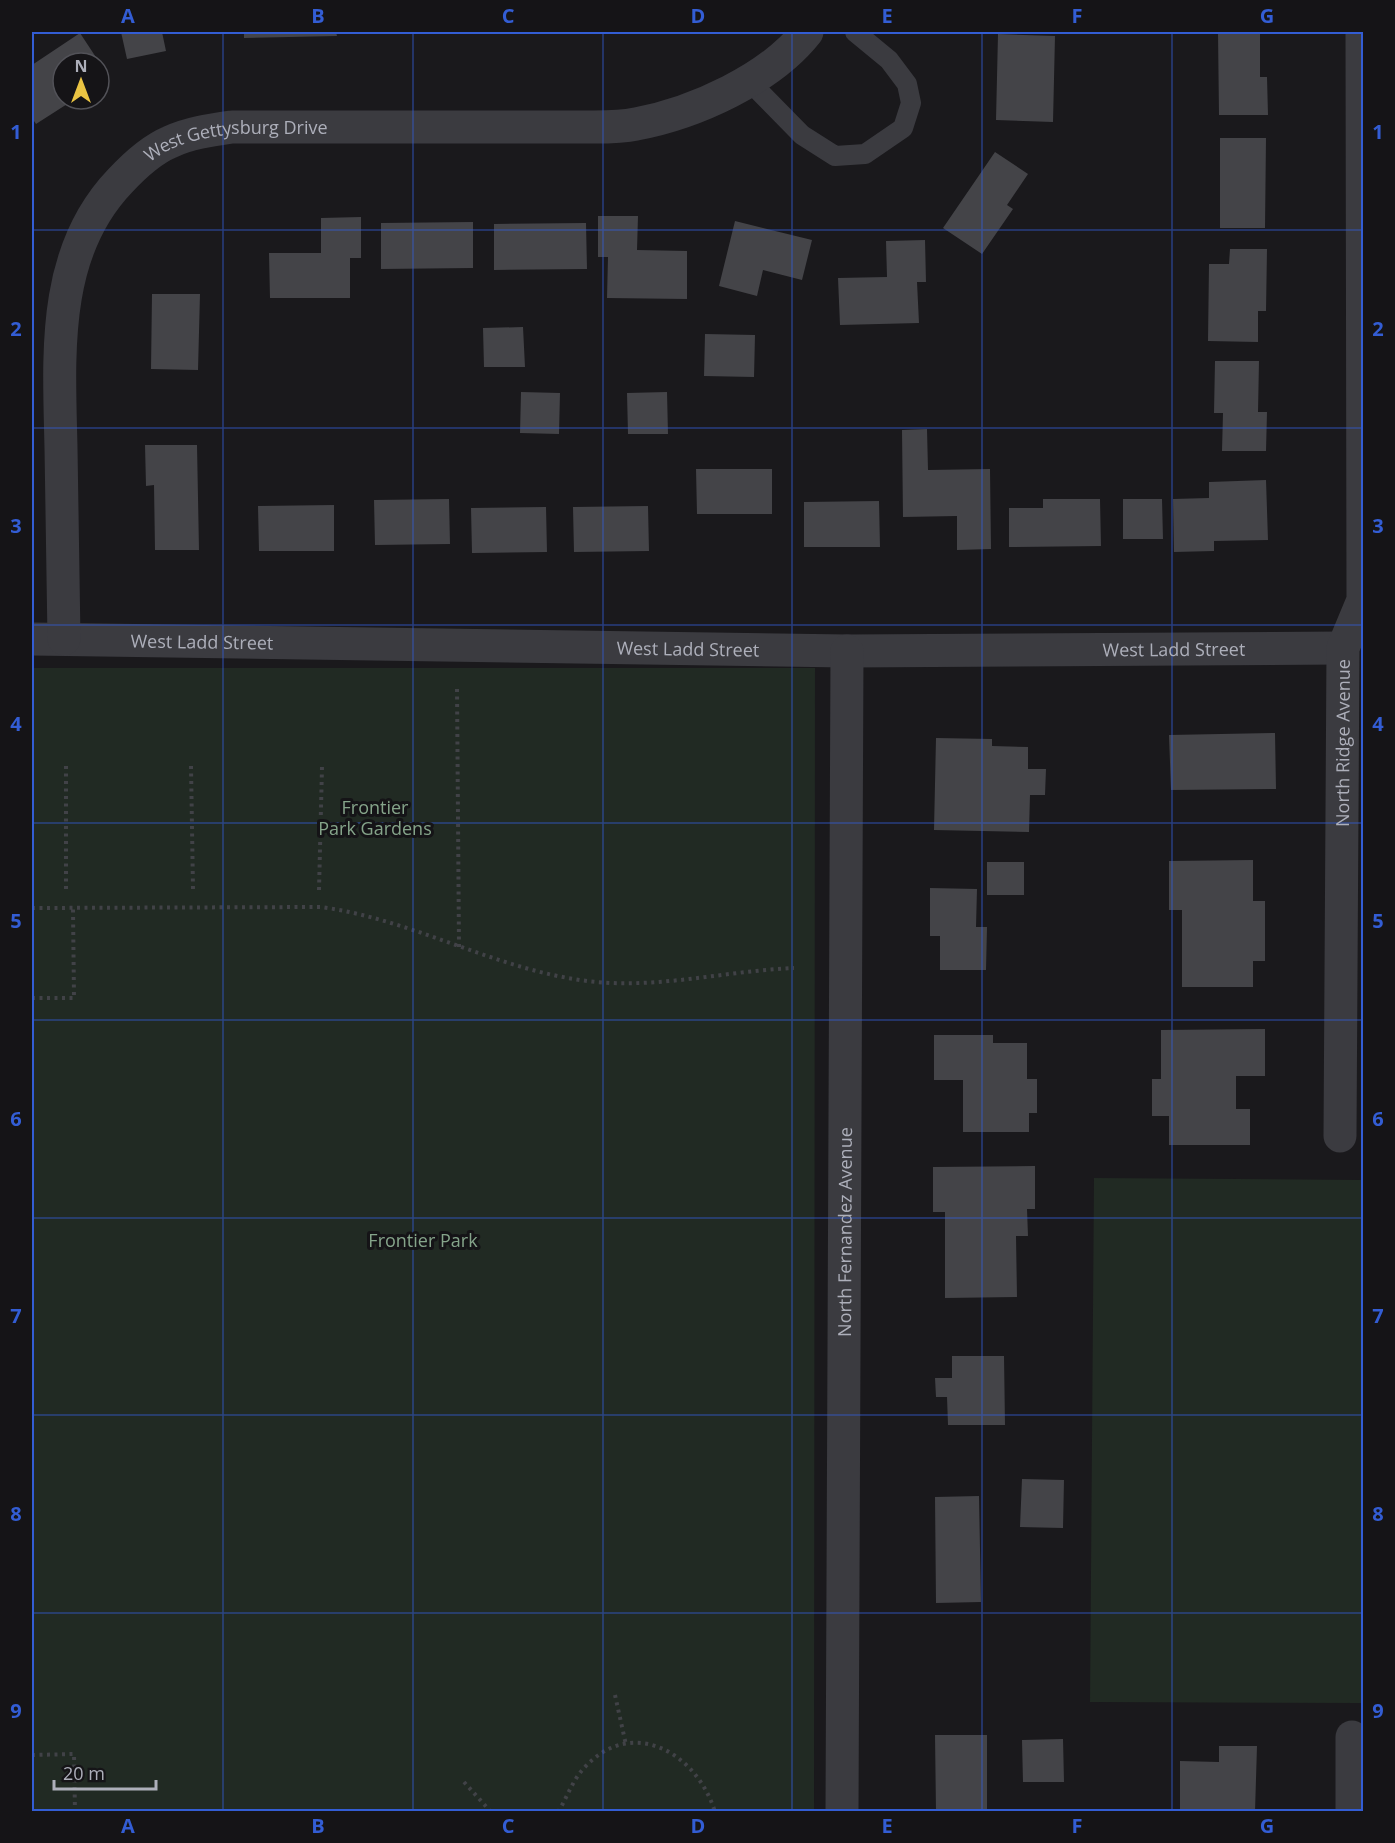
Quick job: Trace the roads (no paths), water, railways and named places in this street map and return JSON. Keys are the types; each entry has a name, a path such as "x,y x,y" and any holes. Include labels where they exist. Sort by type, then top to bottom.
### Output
{"street":[{"name":"West Gettysburg Drive","path":"64,639 59,365 63,310 70,267 83,233 107,194 135,165 169,142 201,132 232,127 633,125 676,115 720,97 793,50 807,32"},
{"name":"North Ridge Avenue","path":"1340,1136 1343,648 1363,600 1362,32"},
{"name":"West Ladd Street","path":"32,639 847,651 1343,648"},
{"name":"North Fernandez Avenue","path":"842,1812 847,651"},
{"path":"1352,1737 1352,1812"}],"lane":[{"path":"748,80 801,135 835,156 864,154 903,128 911,104 907,84 889,60 855,32"}],"park label":[{"name":"Frontier Park Gardens","path":"375,817"},
{"name":"Frontier Park","path":"423,1240"}]}
